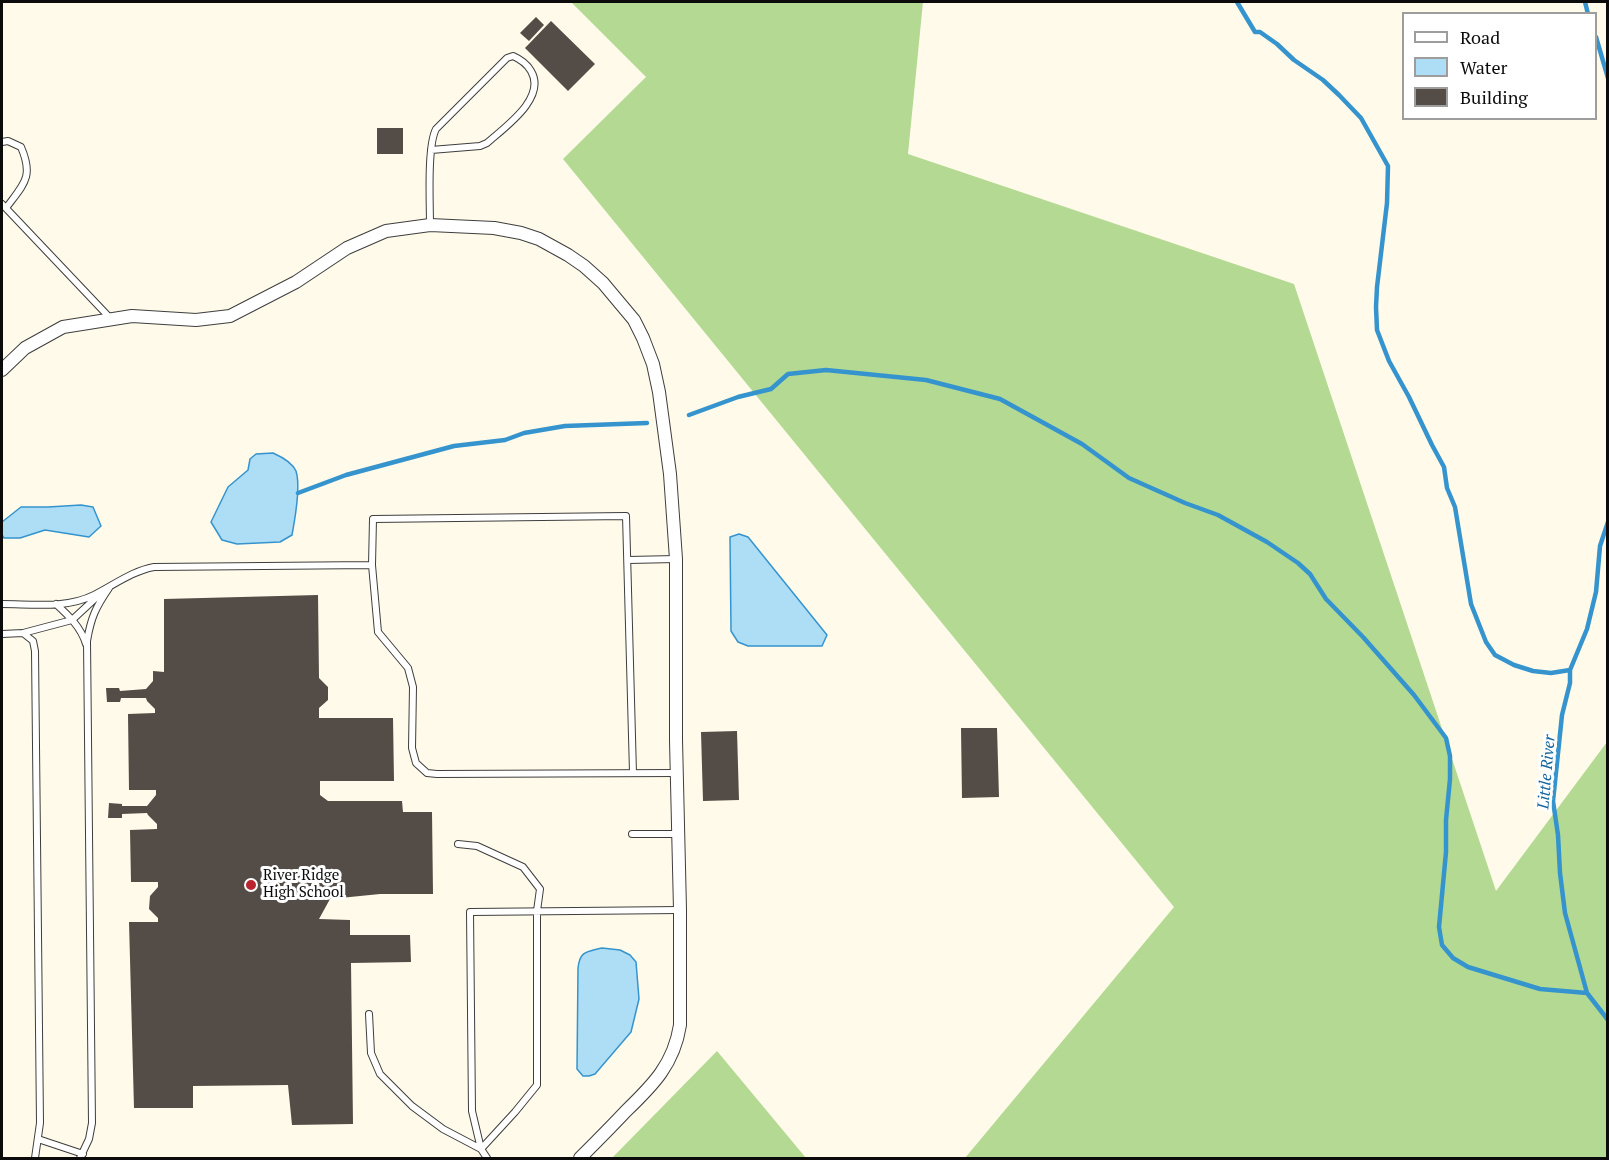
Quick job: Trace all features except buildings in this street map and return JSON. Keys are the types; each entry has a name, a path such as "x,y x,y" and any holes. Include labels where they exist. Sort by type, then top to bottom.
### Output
{"street":[{"path":"2,370 25,348 63,327 132,316 196,320 230,316 296,282 347,248 386,231 430,225 494,228 538,239 584,266 603,283 634,320 653,364 670,474 675,559 680,1026 675,1048 651,1087 580,1158"}],"lane":[{"path":"430,225 431,150 436,129 507,58 513,56 519,58 528,67 535,81 532,96 527,105 488,143 480,146 431,150"},
{"path":"2,142 8,141 21,147 27,162 27,178 18,193 4,206 111,319"},
{"path":"633,773 626,516 373,519 372,566 378,632 408,668 414,687 412,748 416,763 427,773 437,774 633,773 677,772"},
{"path":"628,560 675,559"},
{"path":"2,604 75,602 94,595 130,575 154,567 372,566"},
{"path":"2,634 23,633 72,620 111,585"},
{"path":"38,1139 82,1156 92,1123 87,650 90,625 95,609 111,585"},
{"path":"56,604 72,620 85,639 87,650"},
{"path":"23,633 33,641 35,651 40,1111 35,1158"},
{"path":"632,834 679,834"},
{"path":"458,844 477,846 523,867 540,889 537,911 537,1085 481,1149"},
{"path":"481,1149 472,1110 470,912 680,910"},
{"path":"369,1014 371,1053 380,1074 412,1106 443,1129 481,1149 488,1158"}],"green space":[{"path":"571,2 923,2 908,154 1294,284 1496,891 1607,742 1607,1158 965,1158 1174,907 563,159 646,77"},
{"path":"717,1051 806,1158 612,1158"}],"water":[{"path":"273,453 289,462 296,471 298,494 292,535 280,542 237,544 222,540 211,522 228,487 248,470 250,459 256,454"},
{"path":"81,505 93,507 101,526 89,537 45,530 20,538 4,538 2,535 2,522 21,507"},
{"path":"739,534 748,537 827,635 822,646 748,646 738,642 731,631 730,537"},
{"path":"602,948 620,950 630,955 636,962 639,999 631,1032 595,1074 583,1076 577,1069 578,968 582,955"}],"waterway":[{"path":"1237,2 1255,32 1260,32 1323,80 1361,118 1388,166 1387,203 1377,287 1377,330 1389,361 1444,467 1447,488 1455,507 1471,604 1486,642 1495,655 1514,665 1533,671 1551,673 1570,670"},
{"name":"Little River","path":"1585,2 1588,12"},
{"name":"Little River","path":"1597,40 1608,78"},
{"path":"689,415 738,397 771,389 788,374 826,370 926,380 1000,399 1082,444 1129,478 1218,515 1267,542 1310,574 1326,599 1414,695 1446,738 1450,756 1450,779 1439,927 1442,945 1453,958 1468,967 1540,989 1587,993"},
{"path":"298,493 346,475 454,446 505,440 524,433 565,426 647,423"},
{"name":"Little River","path":"1608,522 1600,546 1596,592 1587,629 1570,670 1570,683 1562,715 1553,801 1565,913 1587,993 1608,1020"}],"place":[{"name":"River Ridge High School","path":"251,885"}]}
